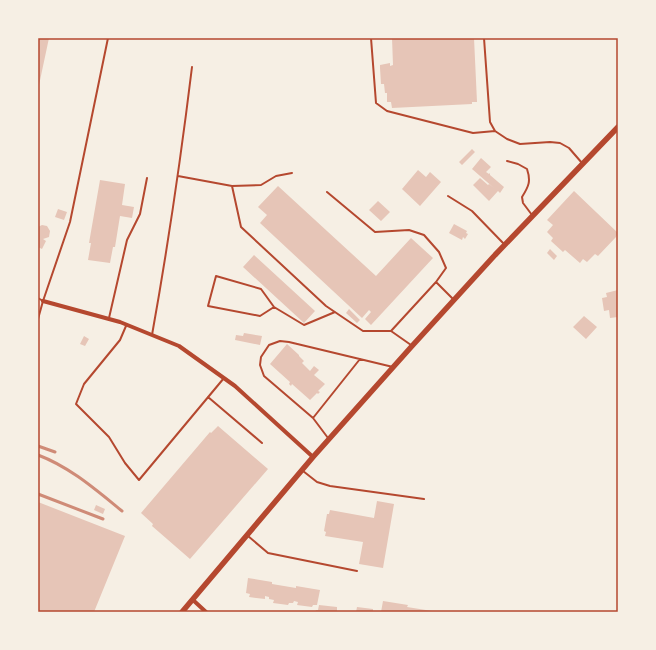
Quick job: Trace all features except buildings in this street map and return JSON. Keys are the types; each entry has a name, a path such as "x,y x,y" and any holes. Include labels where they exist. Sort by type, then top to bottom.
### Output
{"main road":[{"path":"182,612 313,457 412,346 504,245 618,127"}],"street":[{"path":"43,301 109,319 179,346 235,386 313,457"},
{"path":"193,600 206,612"}],"lane":[{"path":"38,319 70,222 108,38"},
{"path":"371,38 376,103 387,111 473,132 495,131"},
{"path":"484,38 490,122 495,131 507,139 520,144 550,142 560,143 569,148 583,164"},
{"path":"152,335 178,176 192,67"},
{"path":"507,161 518,164 527,169 530,177 528,187 522,197 523,203 532,216"},
{"path":"178,176 232,186 261,185 276,176 292,173"},
{"path":"109,319 127,240 140,214 147,178"},
{"path":"232,186 241,227 326,306 363,331 391,331 412,346"},
{"path":"327,192 375,232 409,230 424,235 439,252 446,268 436,282 391,331"},
{"path":"448,196 472,211 504,245"},
{"path":"274,307 260,316 208,306 216,276 261,289 274,307 304,325 335,312"},
{"path":"436,282 454,300"},
{"path":"38,298 43,301"},
{"path":"127,325 120,340 84,384 76,404 109,436 125,463 139,480 224,378"},
{"path":"329,439 313,418 264,376 260,366 261,357 269,345 280,341 289,342 394,367"},
{"path":"313,418 360,359"},
{"path":"208,397 262,443"},
{"path":"302,470 317,482 330,486 424,499"},
{"path":"247,536 268,553 358,571"}],"railway":[{"path":"38,446 55,452"},
{"path":"38,455 72,472 122,511"},
{"path":"38,494 103,519"}]}
